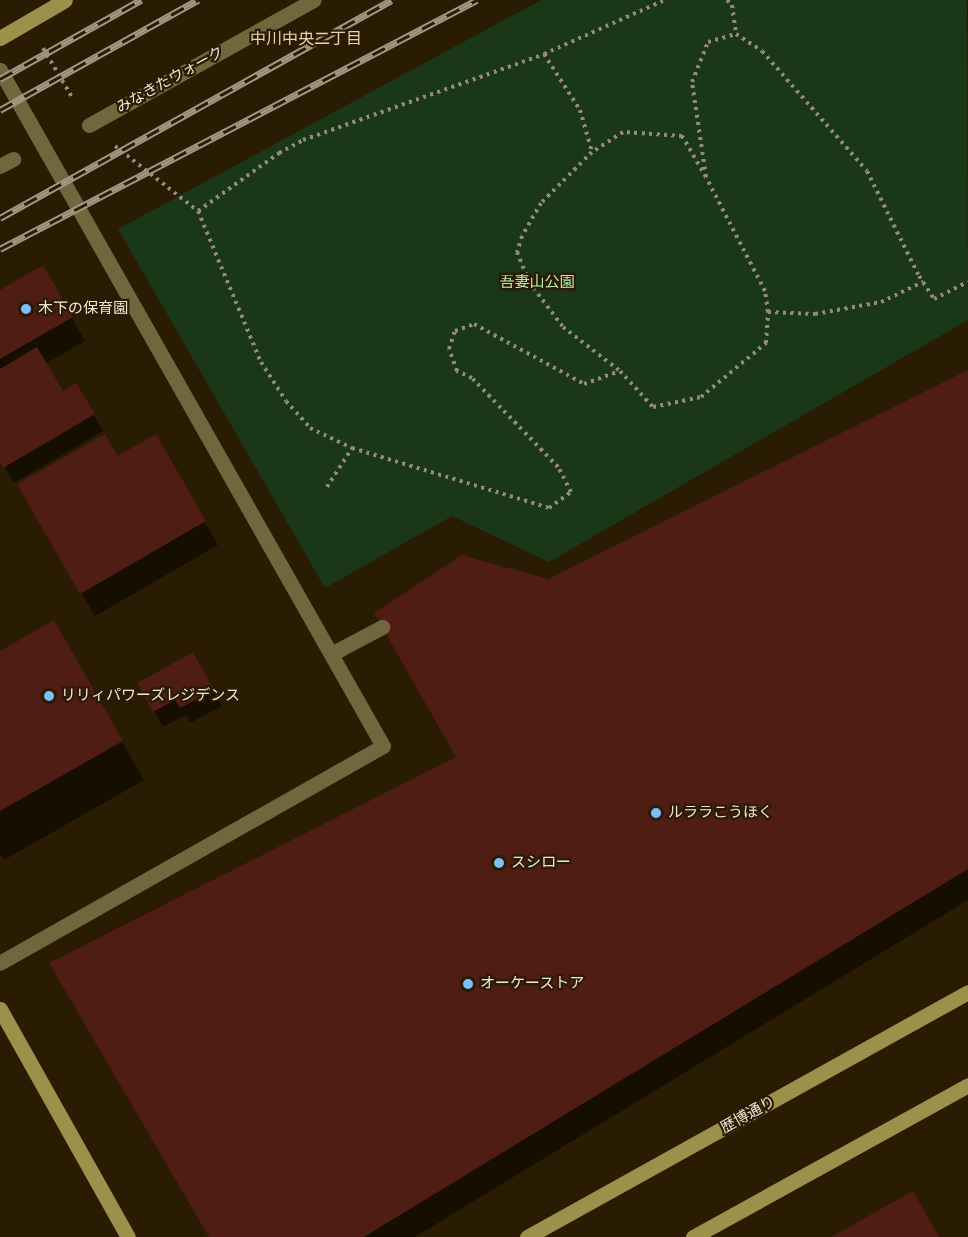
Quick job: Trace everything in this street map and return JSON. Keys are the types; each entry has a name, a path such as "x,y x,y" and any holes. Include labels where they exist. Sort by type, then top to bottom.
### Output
{"street":[{"path":"0,38 65,0"},
{"name":"みなきたウォーク","path":"88,125 314,0"},
{"path":"0,70 383,746 0,963"},
{"path":"331,654 382,627"},
{"name":"歴博通り","path":"527,1237 968,992"},
{"path":"0,1010 128,1237"},
{"path":"693,1237 968,1085"}],"path":[{"path":"198,211 279,153 303,140 544,54 665,0"},
{"path":"727,0 732,5 736,34 762,51 867,171 923,282 934,299 968,282"},
{"path":"706,177 692,82 708,42 736,34"},
{"path":"41,45 88,125 198,211 261,362 286,401 310,428 352,448 549,508 571,492 558,467 472,378 457,371 449,349 455,331 474,324 584,384 620,371"},
{"path":"544,54 580,110 592,152"},
{"path":"623,132 682,136 706,177 765,291 768,312 766,343 701,398 653,407 620,371 563,327 529,282 517,252 522,236 541,203 592,152 623,132"},
{"path":"768,312 814,314 881,302 923,282"},
{"path":"327,487 352,448"}],"green space":[{"name":"吾妻山公園","path":"541,0 967,0 968,320 549,562 452,516 325,588 118,229"}],"building":[{"path":"43,265 73,317 0,359 0,290"},
{"path":"37,347 63,391 76,383 95,414 3,468 0,462 0,369"},
{"name":"ルララこうほく","path":"968,370 968,869 364,1237 209,1237 49,963 456,757 374,613 462,555 548,579"},
{"path":"105,434 118,456 156,434 206,521 80,594 17,484"},
{"name":"リリィパワーズレジデンス","path":"54,620 123,741 0,811 0,651"},
{"path":"193,652 214,690 180,708 175,700 153,712 137,683"},
{"path":"913,1191 939,1237 831,1237"}],"railway":[{"path":"0,79 141,0"},
{"path":"0,110 198,0"},
{"path":"0,218 391,0"},
{"path":"0,249 477,0"}],"place":[{"name":"木下の保育園","path":"26,309"},
{"name":"リリィパワーズレジデンス","path":"49,696"},
{"name":"ルララこうほく","path":"656,813"},
{"name":"スシロー","path":"499,863"},
{"name":"オーケーストア","path":"468,984"}],"district":[{"name":"中川中央二丁目","path":"306,39"}]}
